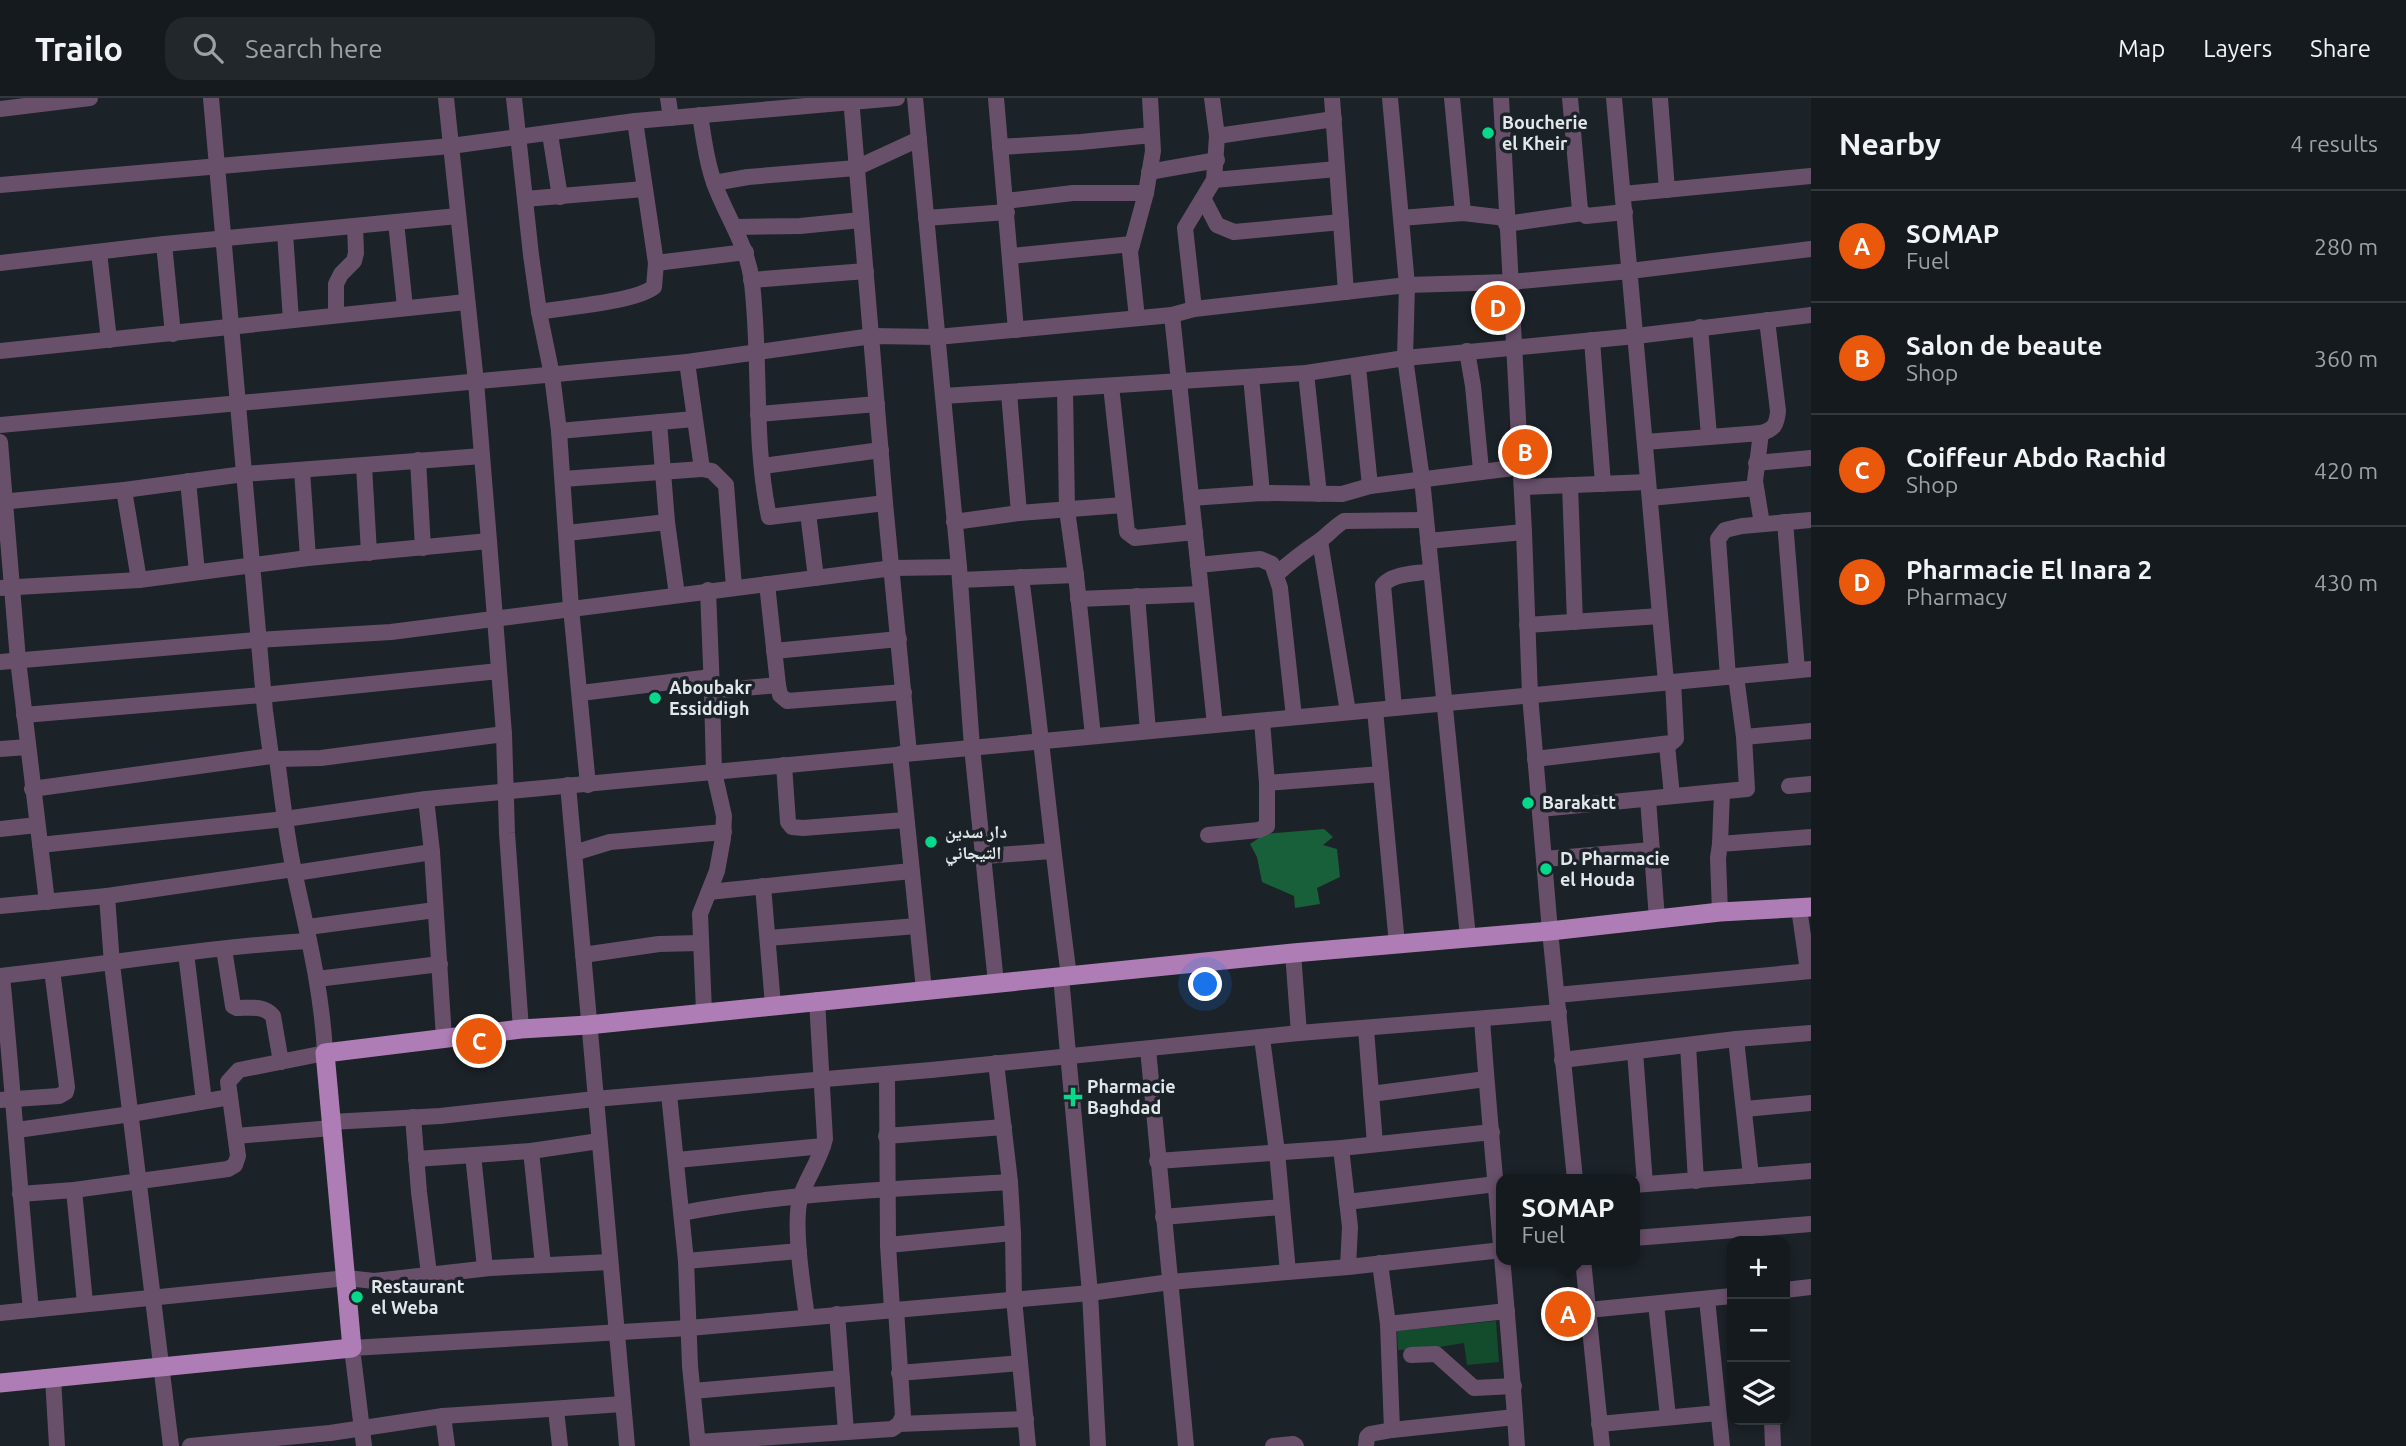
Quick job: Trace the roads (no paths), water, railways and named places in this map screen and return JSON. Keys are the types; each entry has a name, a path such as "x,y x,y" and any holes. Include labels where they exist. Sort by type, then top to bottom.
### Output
{"main road":[{"path":"0,1383 352,1348 325,1053 521,1029 589,1025 817,1000 1293,953 1550,931 1720,912 1805,907"}],"street":[{"path":"0,109 38,101 90,98"},
{"path":"20,1194 74,1190 228,1169 235,1165 238,1156 228,1082 239,1070 325,1053 317,979 294,871 263,695 211,98"},
{"path":"446,98 476,382 489,541 504,734 507,833 521,1029"},
{"path":"513,98 539,312 552,375 559,431 571,608 588,785"},
{"path":"668,98 671,118"},
{"path":"0,185 451,146 635,121 700,116 736,105 897,98"},
{"path":"915,98 959,573 972,747 996,983"},
{"path":"996,98 1016,330"},
{"path":"1137,318 1130,252 1146,193 1153,151 1150,98"},
{"path":"1194,309 1185,228 1214,180 1217,136 1212,98"},
{"path":"1332,98 1346,292"},
{"path":"1390,98 1407,285 1405,358 1422,479 1468,937"},
{"path":"1452,98 1463,213"},
{"path":"1501,98 1522,487 1530,695 1574,1174"},
{"path":"1570,98 1582,213"},
{"path":"1535,759 1667,745 1676,739 1660,616 1614,98"},
{"path":"1660,98 1667,190"},
{"path":"851,100 904,692 905,820 924,990"},
{"path":"700,116 708,166 746,252 751,280 758,414 769,517 885,503"},
{"path":"1217,136 1334,119"},
{"path":"539,312 626,298 654,287 656,263 635,121"},
{"path":"550,134 559,197"},
{"path":"1000,147 1152,135"},
{"path":"714,183 748,177 856,168 919,139"},
{"path":"1149,172 1217,160"},
{"path":"1214,180 1338,169"},
{"path":"1623,194 1811,176"},
{"path":"525,198 644,189"},
{"path":"926,218 1073,193 1146,193"},
{"path":"1204,200 1217,225 1234,232 1341,222"},
{"path":"1401,218 1463,213 1506,221 1582,213 1586,216 1625,212"},
{"path":"0,263 164,244 458,216"},
{"path":"734,227 800,226 861,220"},
{"path":"396,222 405,307"},
{"path":"336,315 336,284 341,274 354,261 356,253 355,226"},
{"path":"285,233 292,320"},
{"path":"164,244 173,334"},
{"path":"1010,256 1132,244"},
{"path":"0,425 687,362 872,336 937,337 1172,315 1194,309 1407,285 1510,282 1630,271 1811,249"},
{"path":"99,252 109,340"},
{"path":"656,263 746,252"},
{"path":"751,280 866,271"},
{"path":"0,351 466,302"},
{"path":"1172,315 1215,725"},
{"path":"943,396 1306,373 1467,351 1636,336 1811,316"},
{"path":"1645,442 1769,431 1777,422 1778,411 1767,320"},
{"path":"1700,327 1709,436"},
{"path":"1592,340 1603,484"},
{"path":"1467,351 1481,470"},
{"path":"687,362 702,470"},
{"path":"1358,367 1370,486"},
{"path":"1306,373 1319,494"},
{"path":"1251,377 1262,493"},
{"path":"1111,386 1127,532 1135,538 1195,532"},
{"path":"1065,390 1067,510 1093,736"},
{"path":"1009,393 1019,513"},
{"path":"758,414 877,404"},
{"path":"559,431 694,419"},
{"path":"659,422 667,522 677,595"},
{"path":"1761,433 1756,463 1756,488 1762,524"},
{"path":"0,442 6,587 18,660 47,902"},
{"path":"763,466 881,450"},
{"path":"3,501 124,490 244,474 482,456"},
{"path":"1756,463 1811,458"},
{"path":"418,460 423,548"},
{"path":"364,466 369,553"},
{"path":"1191,498 1262,493 1342,494 1370,486 1521,467"},
{"path":"302,470 308,558"},
{"path":"563,479 712,471 726,485 734,587"},
{"path":"188,481 197,572"},
{"path":"1522,487 1603,484 1649,490 1756,488"},
{"path":"1570,485 1575,622"},
{"path":"124,490 139,580"},
{"path":"1342,494 1344,522"},
{"path":"954,522 1019,513 1123,505"},
{"path":"808,513 816,578"},
{"path":"1277,574 1300,553 1344,522 1426,520"},
{"path":"1540,809 1747,789 1744,737 1732,676 1718,539 1725,530 1811,520"},
{"path":"567,533 667,522"},
{"path":"40,845 285,819 426,799 1804,669 1785,522"},
{"path":"1428,541 1524,532"},
{"path":"6,587 139,580 252,564 489,541"},
{"path":"1320,541 1348,712"},
{"path":"1198,565 1260,559 1272,564 1277,574 1294,717"},
{"path":"0,662 257,640 391,632 893,568 1021,577 1076,575"},
{"path":"1394,708 1383,585 1387,579 1432,572"},
{"path":"1021,577 1065,976 1090,1293 1098,1446"},
{"path":"767,584 778,685 780,695 787,701 904,692"},
{"path":"704,1012 699,943 700,914 718,871 724,832 724,816 713,772 708,590"},
{"path":"1078,599 1201,594"},
{"path":"1137,596 1148,731"},
{"path":"1527,625 1660,616"},
{"path":"774,652 899,639"},
{"path":"24,715 263,695 499,671"},
{"path":"581,693 711,684 778,685"},
{"path":"1375,710 1397,944"},
{"path":"1208,835 1259,830 1266,826 1267,783 1262,721"},
{"path":"1744,737 1811,731"},
{"path":"32,789 274,757 321,758 504,734"},
{"path":"1667,745 1672,796"},
{"path":"0,749 28,747"},
{"path":"784,765 788,822 792,827 905,820"},
{"path":"1267,783 1381,774"},
{"path":"1789,786 1811,784"},
{"path":"568,785 627,1446"},
{"path":"1720,912 1718,858 1722,792"},
{"path":"426,799 444,1038"},
{"path":"1648,799 1657,919"},
{"path":"0,829 37,825"},
{"path":"574,853 610,842 724,832"},
{"path":"1720,844 1811,837"},
{"path":"1544,859 1652,850"},
{"path":"0,906 107,896 432,852"},
{"path":"985,856 1052,852"},
{"path":"709,892 911,871"},
{"path":"763,886 773,1005"},
{"path":"107,896 112,964 171,1446"},
{"path":"1557,995 1809,971 1805,907"},
{"path":"31,1310 17,1130 7,1100 1,976 225,949 435,910"},
{"path":"768,938 917,926"},
{"path":"583,955 659,944 699,943"},
{"path":"225,949 233,1006 265,1009 270,1012 281,1062"},
{"path":"186,953 204,1101"},
{"path":"1293,953 1299,1033"},
{"path":"317,979 440,964"},
{"path":"7,1100 59,1096 66,1092 52,970"},
{"path":"807,1317 799,1251 800,1197 825,1139 817,1000"},
{"path":"236,1136 595,1099 887,1074 1299,1033 1559,1012"},
{"path":"1347,1202 1496,1184 1482,1019"},
{"path":"1366,1029 1375,1144"},
{"path":"1562,1060 1736,1039 1811,1033"},
{"path":"1262,1038 1289,1272"},
{"path":"1736,1039 1751,1176"},
{"path":"1688,1045 1696,1181"},
{"path":"1148,1049 1186,1446"},
{"path":"1635,1052 1640,1174"},
{"path":"996,1063 1010,1182 1014,1298 1028,1446"},
{"path":"887,1074 888,1245 903,1416 900,1424"},
{"path":"1371,1094 1486,1079"},
{"path":"669,1094 686,1261 692,1391 698,1444 817,1440 846,1432 880,1438 900,1424 1026,1419"},
{"path":"17,1130 230,1097"},
{"path":"1745,1109 1811,1103"},
{"path":"414,1117 429,1274"},
{"path":"886,1136 1004,1127"},
{"path":"1157,1161 1341,1148 1492,1132"},
{"path":"416,1159 531,1151 599,1142"},
{"path":"677,1160 823,1146"},
{"path":"1341,1148 1350,1242 1348,1267"},
{"path":"531,1151 543,1265"},
{"path":"473,1155 485,1268"},
{"path":"0,1159 18,1157"},
{"path":"1640,1184 1811,1171"},
{"path":"682,1213 721,1205 800,1197 1010,1182"},
{"path":"74,1190 85,1303"},
{"path":"1163,1217 1281,1207"},
{"path":"1640,1238 1811,1224"},
{"path":"888,1245 1013,1233"},
{"path":"686,1261 799,1251"},
{"path":"364,1446 352,1348 689,1328 1090,1293 1170,1282 1348,1267 1496,1251"},
{"path":"0,1313 347,1278 374,1281 485,1268 610,1262"},
{"path":"1381,1263 1388,1324 1392,1430"},
{"path":"1502,1265 1517,1446"},
{"path":"1584,1265 1602,1446"},
{"path":"1790,1289 1811,1287"},
{"path":"1588,1310 1727,1296"},
{"path":"1707,1298 1722,1446"},
{"path":"1656,1304 1668,1417"},
{"path":"1388,1324 1507,1311"},
{"path":"837,1314 846,1432"},
{"path":"1410,1355 1436,1354 1474,1388 1514,1386"},
{"path":"899,1374 1020,1363"},
{"path":"53,1378 57,1446"},
{"path":"692,1391 842,1378"},
{"path":"190,1446 274,1442 443,1416 623,1404"},
{"path":"556,1410 560,1446"},
{"path":"1599,1424 1718,1413"},
{"path":"443,1416 447,1446"},
{"path":"1366,1446 1370,1434 1516,1417"},
{"path":"1772,1425 1773,1446"},
{"path":"1273,1446 1296,1446"}],"place":[{"name":"Boucherie el Kheir","path":"1488,133"},
{"name":"Pharmacie El Inara 2","path":"1498,308"},
{"name":"Salon de beaute","path":"1525,452"},
{"name":"Aboubakr Essiddigh","path":"655,698"},
{"name":"Barakatt","path":"1528,803"},
{"name":"دار سدين التيجاني","path":"931,842"},
{"name":"D. Pharmacie el Houda","path":"1546,869"},
{"name":"Coiffeur Abdo Rachid","path":"479,1041"},
{"name":"Pharmacie Baghdad","path":"1073,1097"},
{"name":"Restaurant el Weba","path":"357,1297"},
{"name":"SOMAP","path":"1568,1314"}]}
